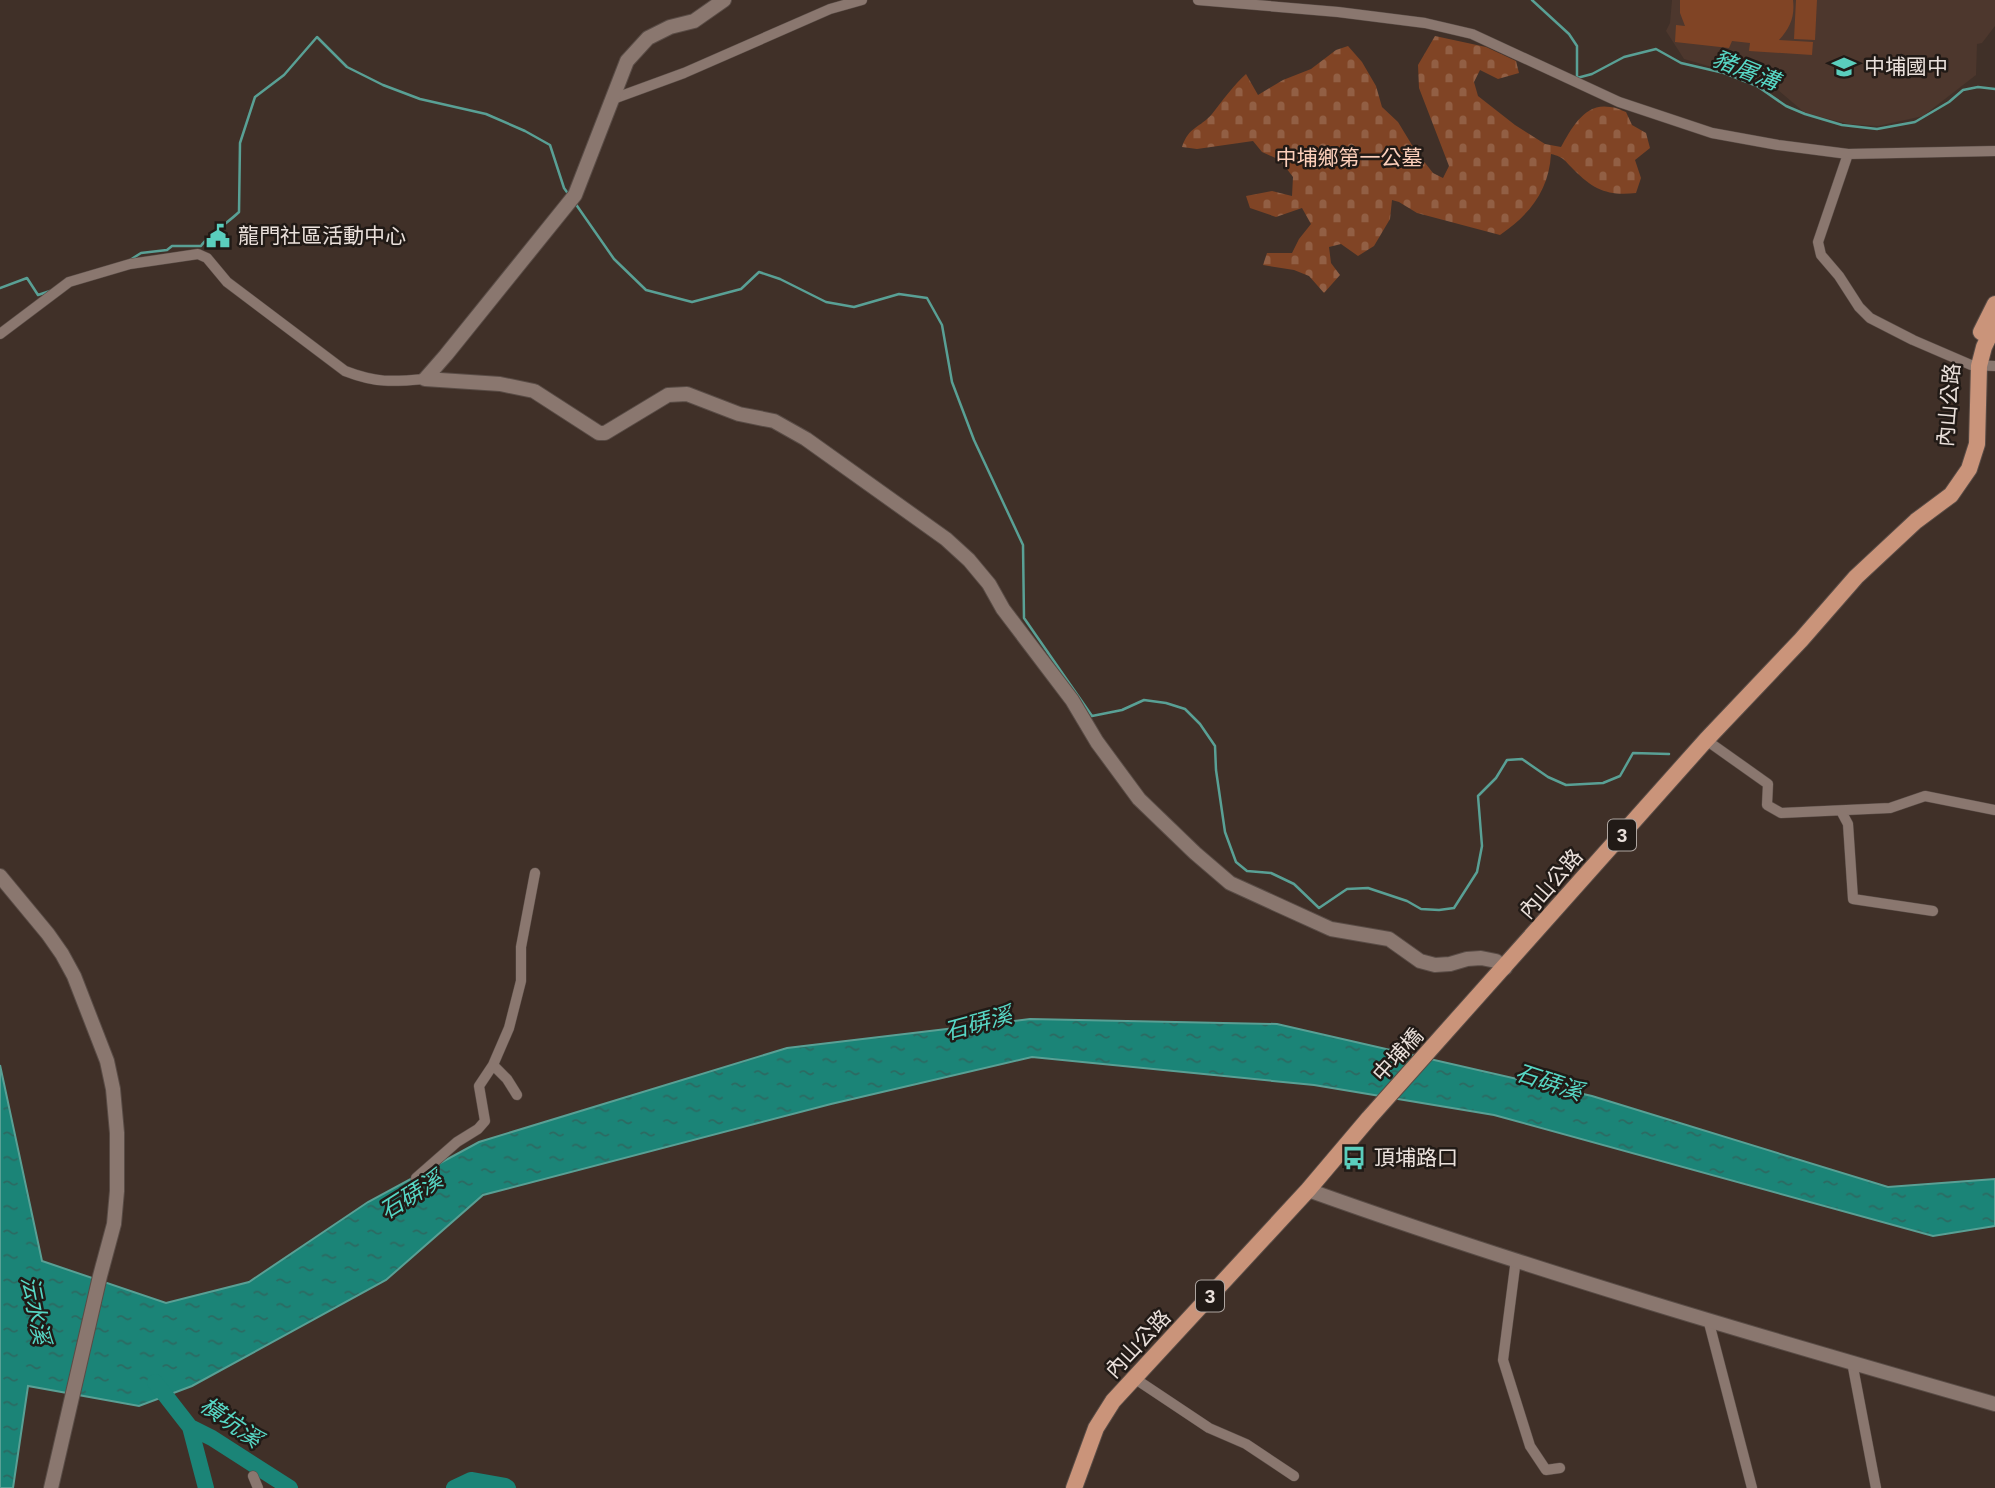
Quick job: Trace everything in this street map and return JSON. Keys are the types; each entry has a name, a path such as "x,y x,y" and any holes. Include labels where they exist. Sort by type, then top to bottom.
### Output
{"main road":[{"name":"內山公路","path":"1982,365 1978,339 1995,303"},
{"name":"內山公路","path":"1458,1020 1706,740 1790,653 1856,577 1916,521 1951,495 1969,469 1977,444 1984,347 1995,324"},
{"name":"中埔橋","path":"1369,1118 1458,1020"},
{"name":"內山公路","path":"1074,1488 1088,1445 1102,1416 1113,1401 1308,1190 1369,1118"}],"street":[{"path":"425,379 572,199 627,61 648,38 670,27 694,21 724,0"},
{"path":"613,99 684,73 830,9 862,0"},
{"path":"1198,0 1339,12 1447,27 1472,34 1619,102 1712,133 1848,154 1995,151"},
{"path":"1848,154 1818,242 1821,255 1870,318 1922,345 1982,365"},
{"path":"0,334 69,282 130,264 198,254 207,258 227,282 345,371 365,379 390,382 425,379 500,384 534,391 599,433 605,433 668,395 687,394 739,414 774,421 806,439 883,493 946,539 969,560 989,584 1009,618 1072,701 1097,742 1139,799 1230,883 1331,929 1389,939 1420,961 1435,965 1450,964 1467,958 1481,958 1496,961 1505,968"},
{"path":"1706,740 1768,784 1767,805 1782,813 1890,808 1925,796 1995,810"},
{"path":"1841,811 1848,824 1853,899 1933,911"},
{"path":"416,1178 485,1121 479,1086 493,1065 509,1028 521,981 521,947 536,873"},
{"path":"0,876 62,954 84,999 107,1061 117,1133 114,1224 51,1488"},
{"path":"493,1065 507,1079 517,1095"},
{"path":"1308,1190 1406,1225 1708,1319 1995,1404"},
{"path":"1516,1259 1503,1360 1530,1446 1546,1470 1560,1468"},
{"path":"1708,1319 1752,1488"},
{"path":"1852,1362 1876,1488"},
{"path":"1134,1378 1209,1427 1246,1444 1294,1476"},
{"path":"253,1476 258,1488"}],"shaded area":[{"name":"中埔國中","path":"1672,0 1995,0 1995,26 1982,43 1977,44 1976,75 1923,116 1878,126 1849,124 1805,113 1771,84 1684,59 1666,31 1670,23"}],"green space":[{"path":"1680,0 1793,0 1791,22 1779,40 1813,42 1812,55 1749,51 1750,43 1732,41 1729,48 1675,42 1676,25 1685,26 1680,13"},
{"path":"1796,0 1817,0 1815,40 1794,39"},
{"name":"中埔鄉第一公墓","path":"1435,36 1486,47 1516,61 1519,73 1498,79 1480,70 1474,82 1478,96 1545,144 1561,147 1580,118 1593,109 1612,107 1626,112 1632,125 1646,133 1650,148 1635,160 1641,178 1636,193 1609,192 1595,187 1562,158 1551,154 1546,179 1536,201 1520,219 1500,235 1417,213 1392,200 1390,219 1374,246 1358,256 1341,244 1329,247 1331,263 1340,275 1324,293 1309,276 1294,270 1263,265 1267,253 1292,253 1311,224 1302,208 1276,217 1250,208 1246,196 1272,191 1292,196 1293,177 1280,160 1262,152 1253,141 1197,149 1182,147 1191,131 1208,119 1246,74 1258,95 1283,80 1311,69 1336,50 1348,46 1362,62 1376,86 1382,107 1398,122 1433,173 1443,178 1449,166 1419,88 1418,65"}],"water":[{"path":"1030,1019 1277,1024 1592,1096 1888,1187 1995,1179 1995,1226 1933,1236 1494,1115 1314,1085 1032,1057 831,1104 483,1195 386,1280 192,1386 139,1406 28,1386 13,1488 0,1488 0,1065 42,1261 166,1303 249,1282 368,1202 479,1142 787,1048"}],"waterway":[{"name":"豬屠溝","path":"1532,0 1569,34 1577,46 1577,78 1592,74 1624,57 1656,49 1681,63 1724,73 1757,86 1786,106 1805,114 1842,125 1877,129 1915,122 1949,102 1963,90 1978,87 1995,89"},
{"path":"130,260 141,253 167,250 172,246 201,246 239,212 240,143 255,97 284,75 317,37 347,67 383,85 420,99 486,114 550,145 564,188 569,195"},
{"path":"575,203 614,259 646,290 692,302 741,289 759,272 780,279 826,302 854,307 899,294 927,298 942,325 952,382 974,440 1023,545 1024,618 1092,716 1122,710 1144,700 1185,709 1200,724 1215,746 1225,832 1236,862 1247,871 1271,873 1294,884 1319,908 1347,889 1368,888 1407,901 1421,909 1454,908 1477,872 1482,846 1478,796 1496,778 1507,760 1522,759 1548,777 1566,785 1603,783 1620,776 1633,753 1669,754"},
{"path":"0,288 27,278 38,295 50,291"},
{"name":"橫坑溪","path":"155,1382 190,1427 290,1488"},
{"path":"190,1427 206,1488"},
{"name":"橫坑溪","path":"454,1488 471,1480 508,1488"}],"place":[{"name":"中埔國中","path":"1844,67"},
{"name":"龍門社區活動中心","path":"218,236"},
{"name":"頂埔路口","path":"1354,1158"}],"water label":[{"name":"石硦溪","path":"978,1023"},
{"name":"石硦溪","path":"1549,1082"},
{"name":"石硦溪","path":"411,1195"},
{"name":"沄水溪","path":"36,1310"}]}
